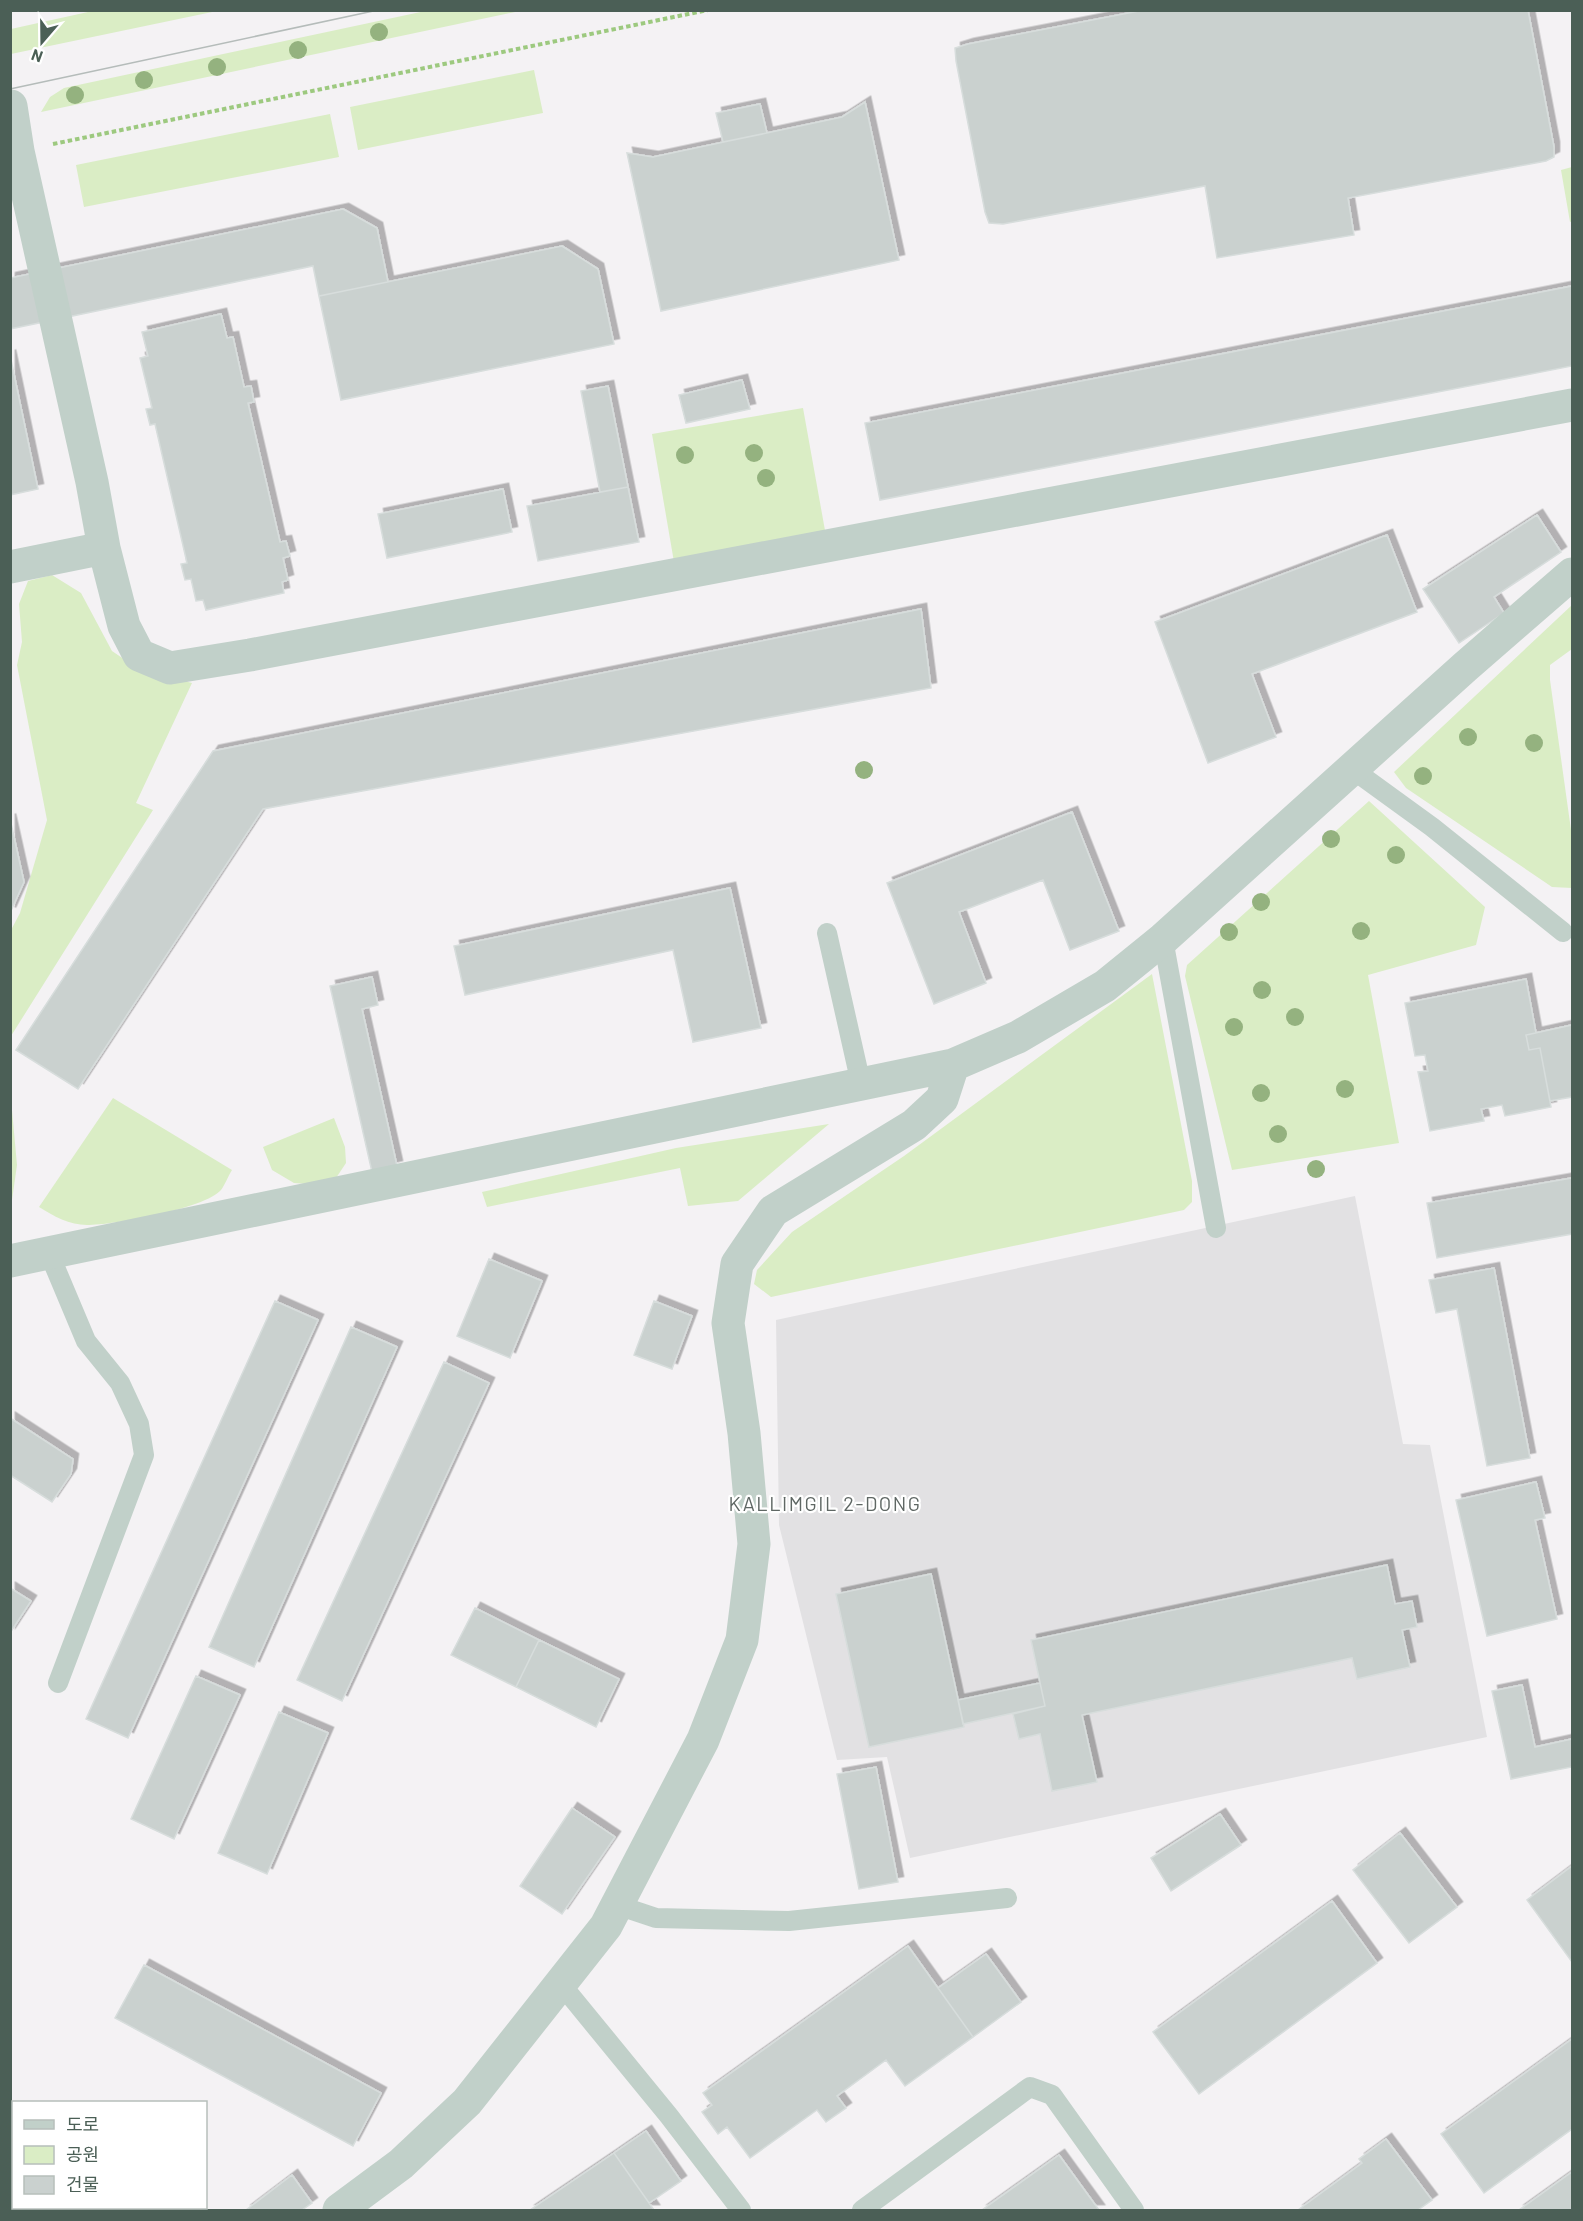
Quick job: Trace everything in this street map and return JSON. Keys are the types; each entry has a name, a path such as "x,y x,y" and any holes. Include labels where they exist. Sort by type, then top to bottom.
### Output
{"street":[{"path":"11,106 18,151 92,482 104,548 124,626 139,655 170,668 250,655 1572,405"},
{"path":"10,567 104,548"},
{"path":"10,1261 953,1065 1018,1037 1096,991 1163,939 1572,574"},
{"path":"339,2211 401,2164 467,2102 606,1926 703,1740 742,1640 754,1544 744,1433 728,1323 737,1264 773,1211 914,1125 942,1099 953,1065"}],"lane":[{"path":"1352,769 1432,827 1563,932"},
{"path":"827,933 861,1084"},
{"path":"1163,939 1216,1228"},
{"path":"49,1253 86,1341 120,1383 130,1403 139,1424 144,1455 58,1683"},
{"path":"617,1905 656,1918 789,1921 1007,1898"},
{"path":"561,1984 669,2116 741,2211"},
{"path":"862,2211 1030,2087 1052,2095 1134,2211"}],"path":[{"path":"18,151 708,10"}],"shaded area":[{"path":"1355,1196 1403,1444 1430,1445 1487,1737 910,1858 887,1757 837,1760 779,1525 776,1320"}],"green space":[{"path":"97,10 217,11 11,54 11,29"},
{"path":"430,10 520,11 41,112 50,97 64,88"},
{"path":"534,70 543,113 358,150 350,107"},
{"path":"330,114 339,157 84,207 76,165"},
{"path":"1572,167 1572,221 1570,222 1561,170"},
{"path":"803,408 826,536 674,562 652,434"},
{"path":"52,575 81,593 112,651 137,668 192,683 136,803 153,810 11,1036 10,932 20,913 47,820 17,665 22,642 19,604 28,581"},
{"path":"1572,605 1572,649 1550,665 1550,680 1572,837 1572,888 1552,887 1406,788 1394,772"},
{"path":"1369,801 1485,907 1476,945 1368,975 1399,1143 1232,1170 1185,976 1187,965"},
{"path":"1152,974 1192,1181 1192,1202 1184,1210 771,1297 754,1284 757,1270 792,1232 904,1156"},
{"path":"10,1088 17,1165 11,1207 10,1206"},
{"path":"113,1098 232,1170 221,1190 197,1203 157,1215 100,1224 81,1225 68,1222 39,1207"},
{"path":"334,1118 345,1147 346,1163 336,1178 321,1185 294,1183 272,1170 263,1147"},
{"path":"829,1124 738,1201 688,1206 680,1168 487,1207 482,1192 676,1148"}],"building":[{"path":"1144,10 1528,10 1554,157 1546,161 1348,198 1354,235 1217,258 1205,186 1003,224 989,223 985,212 955,48"},
{"path":"865,102 899,260 661,311 627,153 653,157 842,117"},
{"path":"760,104 767,133 723,142 716,113"},
{"path":"343,209 377,228 388,282 319,296 313,266 10,329 10,278"},
{"path":"562,246 598,269 614,344 341,400 319,296"},
{"path":"1572,286 1572,366 880,500 865,423"},
{"path":"221,314 227,338 233,337 244,387 251,386 254,402 248,403 280,542 286,541 290,556 283,558 288,580 282,582 284,593 206,610 203,600 196,601 191,579 185,580 181,564 187,563 155,424 150,425 146,409 152,408 140,358 148,356 142,332"},
{"path":"10,355 38,489 10,495"},
{"path":"742,380 750,409 686,423 679,395"},
{"path":"608,386 628,487 600,492 581,391"},
{"path":"628,487 639,542 538,561 527,506"},
{"path":"503,489 512,532 387,558 378,514"},
{"path":"1537,515 1561,552 1494,597 1504,613 1459,643 1423,589"},
{"path":"1387,535 1417,612 1252,674 1276,737 1208,763 1155,622"},
{"path":"921,609 931,688 263,809 78,1089 16,1050 213,751"},
{"path":"1072,812 1119,931 1070,950 1043,880 959,912 986,983 934,1004 887,883"},
{"path":"10,819 24,882 10,913"},
{"path":"730,888 761,1028 693,1042 673,950 465,995 454,946"},
{"path":"372,977 378,1005 362,1009 397,1166 372,1172 330,986"},
{"path":"1526,979 1536,1033 1526,1035 1529,1050 1540,1048 1551,1107 1505,1116 1502,1105 1481,1109 1484,1121 1430,1131 1418,1072 1428,1071 1425,1055 1415,1056 1405,1003"},
{"path":"1572,1025 1572,1097 1550,1101 1540,1048 1529,1050 1526,1035"},
{"path":"1572,1178 1572,1234 1437,1258 1427,1203"},
{"path":"489,1259 542,1281 510,1358 457,1336"},
{"path":"1494,1268 1530,1458 1487,1466 1457,1309 1436,1313 1429,1280"},
{"path":"275,1301 318,1320 128,1738 86,1719"},
{"path":"654,1301 692,1316 672,1369 634,1355"},
{"path":"351,1327 397,1347 254,1667 209,1647"},
{"path":"444,1362 489,1383 342,1701 297,1680"},
{"path":"10,1418 73,1459 71,1474 52,1502 10,1475"},
{"path":"1536,1482 1545,1518 1535,1520 1557,1619 1487,1636 1456,1500"},
{"path":"1387,1565 1395,1604 1412,1601 1417,1627 1402,1630 1410,1667 1357,1679 1352,1658 1082,1715 1097,1782 1052,1791 1040,1734 1019,1739 1013,1714 1045,1706 1031,1640"},
{"path":"931,1574 964,1727 869,1747 836,1594"},
{"path":"10,1588 31,1601 10,1633"},
{"path":"475,1608 539,1640 516,1687 451,1655"},
{"path":"539,1640 619,1679 596,1727 516,1687"},
{"path":"196,1676 240,1695 174,1839 131,1819"},
{"path":"1040,1683 1045,1706 963,1724 958,1700"},
{"path":"1522,1685 1535,1747 1572,1739 1572,1767 1511,1779 1492,1691"},
{"path":"279,1712 328,1733 267,1874 218,1853"},
{"path":"876,1767 898,1882 859,1889 837,1774"},
{"path":"572,1808 615,1837 562,1914 520,1886"},
{"path":"1220,1814 1241,1845 1171,1891 1151,1858"},
{"path":"1400,1833 1457,1907 1409,1943 1353,1870"},
{"path":"1572,1866 1572,1962 1527,1900"},
{"path":"1332,1901 1377,1963 1199,2094 1153,2032"},
{"path":"908,1946 973,2037 905,2086 886,2060 837,2096 846,2108 826,2122 817,2110 750,2158 727,2127 718,2134 702,2112 712,2105 703,2093"},
{"path":"986,1954 1021,2002 973,2037 938,1988"},
{"path":"144,1965 381,2093 353,2146 115,2018"},
{"path":"1572,2039 1572,2129 1484,2193 1441,2134"},
{"path":"646,2131 681,2181 649,2203 614,2153"},
{"path":"1386,2139 1432,2200 1418,2210 1298,2210 1362,2163 1359,2159"},
{"path":"614,2153 654,2210 530,2210"},
{"path":"1059,2155 1099,2210 982,2210"},
{"path":"1572,2172 1572,2210 1519,2210"},
{"path":"292,2175 312,2203 302,2210 246,2210"},
{"path":"10,2196 12,2209 25,2210 10,2210"}],"tram line":[{"path":"10,89 378,10"}],"district":[{"name":"KALLIMGIL 2-DONG","path":"825,1504"}]}
